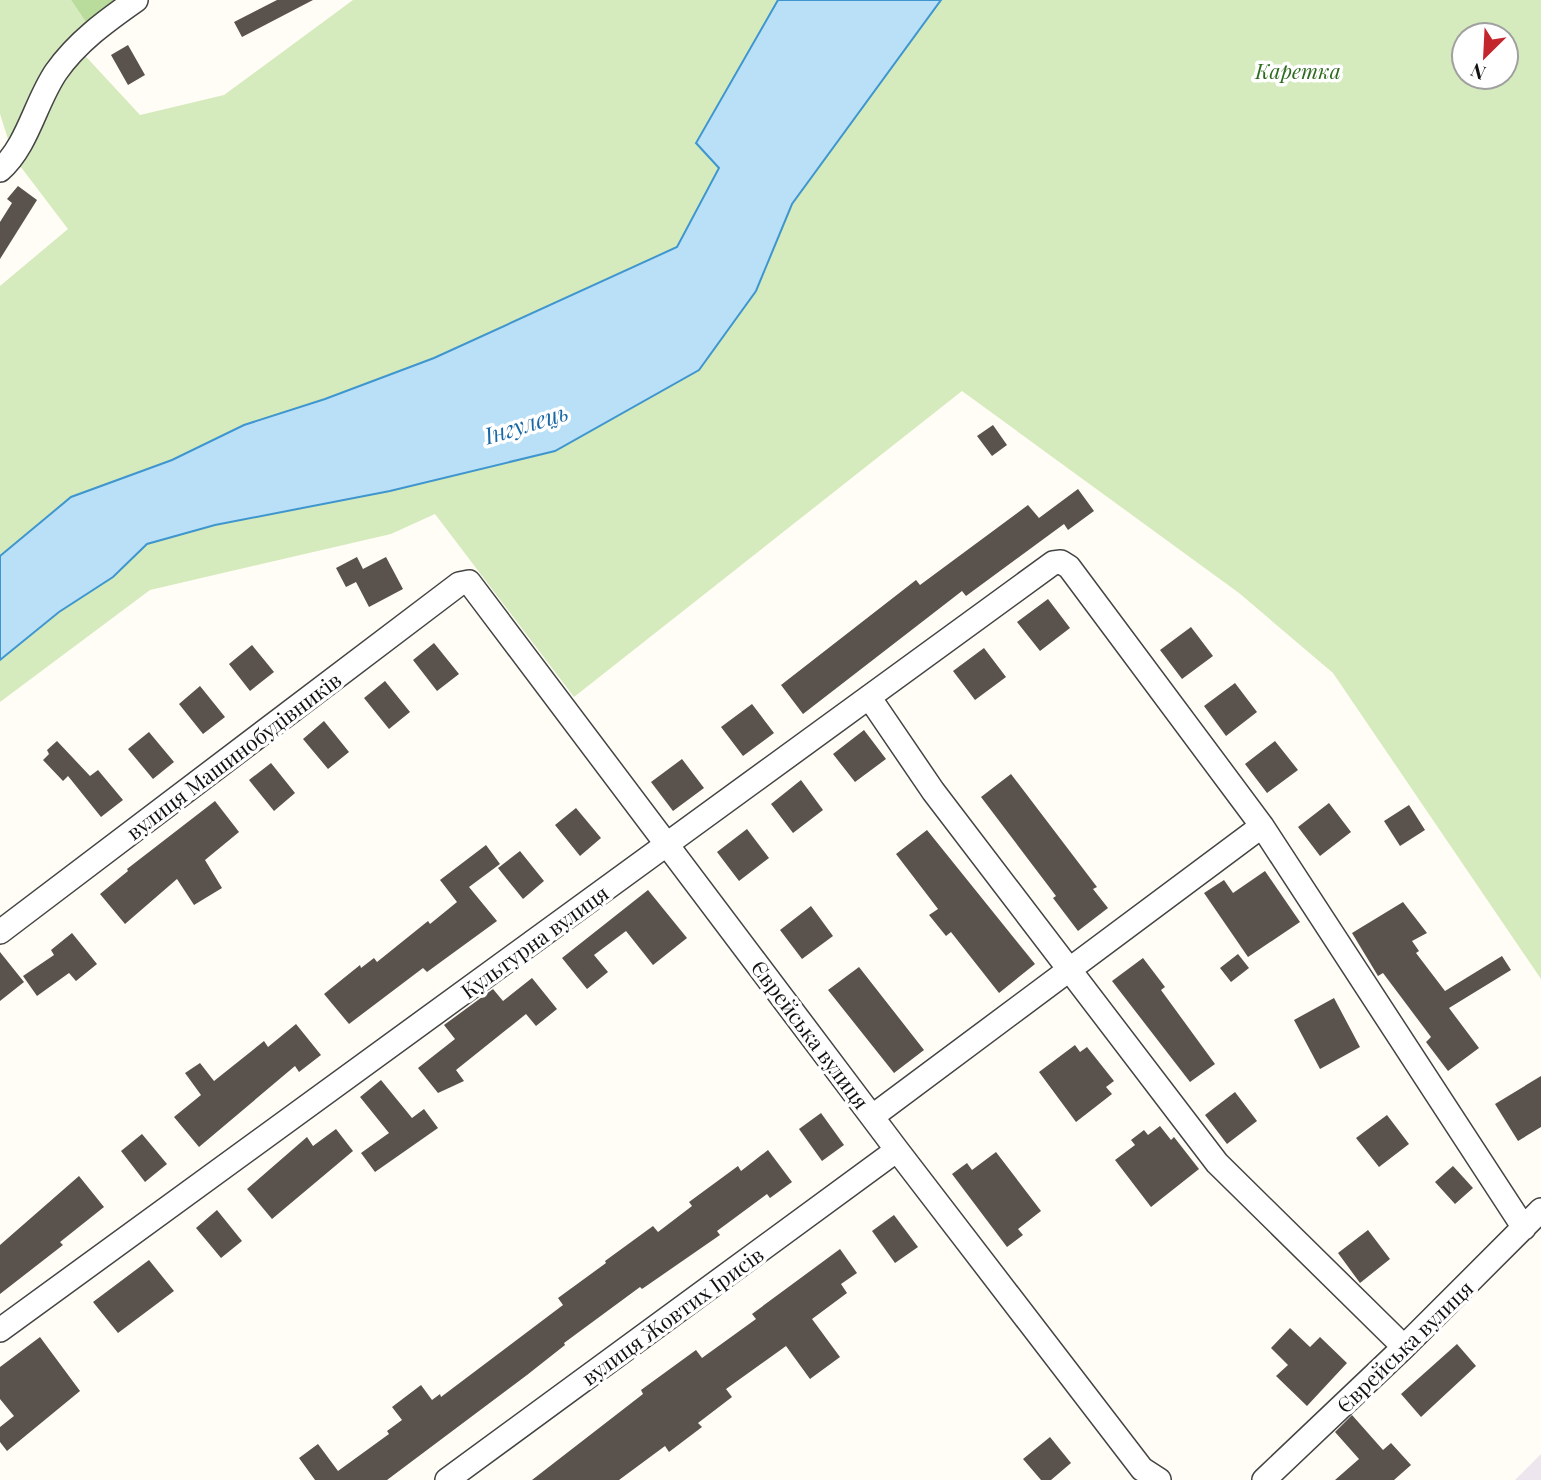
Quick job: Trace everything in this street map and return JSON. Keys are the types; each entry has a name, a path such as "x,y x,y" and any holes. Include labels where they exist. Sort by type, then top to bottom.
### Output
{"street":[{"path":"0,170 14,158 56,72 92,32 136,0"},
{"name":"Культурна вулиця","path":"0,1330 1053,563 1061,562 1069,567 1262,826"},
{"name":"Єврейська вулиця","path":"468,582 1143,1476"},
{"name":"вулиця Машинобудівників","path":"0,932 448,592 459,584 468,582"},
{"path":"869,697 933,791 1217,1163 1404,1347"},
{"path":"873,1115 1071,971 1262,826 1524,1228"},
{"name":"вулиця Жовтих Ірисів","path":"447,1480 897,1150"},
{"name":"Єврейська вулиця","path":"1264,1480 1404,1347 1541,1210"}],"shaded area":[{"path":"1541,1454 1541,1480 1515,1480"}],"green space":[{"path":"0,0 71,0 92,31 78,48 140,115 224,95 353,0 778,0 696,142 719,168 677,247 434,358 325,399 244,425 172,460 0,556 0,286 68,229 14,158 0,114"},
{"path":"71,0 136,0 92,31"},
{"name":"Каретка","path":"941,0 1541,0 1541,979 1333,673 1239,593 962,391 574,697 435,514 391,534 150,590 0,702 0,661 65,608 113,577 147,544 215,525 390,491 555,451 756,291 792,204"}],"water":[{"name":"Інгулець","path":"778,0 941,0 792,204 756,291 699,370 555,451 390,491 215,525 147,544 113,577 59,612 0,660 0,556 71,497 172,460 244,425 325,399 434,358 677,247 719,168 696,143"}],"building":[{"path":"277,0 313,0 242,37 234,22"},
{"path":"128,45 145,75 128,85 111,55"},
{"path":"18,186 37,200 0,259 0,222 12,203 7,199"},
{"path":"993,425 1007,445 992,456 977,436"},
{"path":"1078,489 1094,511 1068,530 1064,524 966,596 962,591 803,714 781,685 916,580 920,585 1028,505 1039,518"},
{"path":"357,557 363,569 386,557 403,589 369,607 356,582 346,587 336,568"},
{"path":"1048,599 1070,628 1040,651 1017,622"},
{"path":"1191,627 1213,656 1182,679 1160,650"},
{"path":"434,643 459,674 437,691 413,660"},
{"path":"252,645 274,672 250,691 229,664"},
{"path":"984,648 1006,677 975,700 953,671"},
{"path":"385,681 410,712 389,729 364,698"},
{"path":"1235,683 1257,712 1226,736 1204,706"},
{"path":"200,686 225,717 203,734 179,704"},
{"path":"752,704 774,733 743,756 721,727"},
{"path":"324,721 349,752 328,769 303,739"},
{"path":"864,730 886,759 855,782 833,754"},
{"path":"149,732 174,762 153,779 128,749"},
{"path":"57,741 90,776 98,770 123,800 101,817 68,776 63,781 43,760 49,754 47,750"},
{"path":"1275,741 1298,770 1267,793 1245,764"},
{"path":"682,759 704,788 673,811 651,782"},
{"path":"271,763 295,793 274,811 249,780"},
{"path":"1011,774 1097,887 1093,889 1108,908 1078,931 1053,898 1056,896 981,797"},
{"path":"801,780 823,810 793,833 771,804"},
{"path":"215,801 239,832 205,860 222,888 194,905 177,879 125,924 100,894 128,871 127,869"},
{"path":"1329,803 1351,832 1320,856 1298,827"},
{"path":"1409,805 1425,830 1400,846 1384,821"},
{"path":"576,808 601,838 580,856 555,825"},
{"path":"747,829 769,858 739,881 717,852"},
{"path":"927,830 1035,964 999,993 951,932 946,936 929,915 938,909 896,854"},
{"path":"486,845 500,864 469,887 497,921 427,972 423,968 349,1024 324,994 360,965 361,968 374,958 377,962 428,921 430,924 457,902 440,880"},
{"path":"520,851 544,881 523,899 498,868"},
{"path":"1265,871 1300,922 1248,957 1204,893 1224,880 1233,893"},
{"path":"648,890 687,938 653,965 626,931 594,955 608,972 587,989 562,958"},
{"path":"1403,902 1427,933 1412,941 1419,951 1416,953 1445,991 1502,956 1511,970 1449,1008 1479,1048 1448,1071 1426,1042 1431,1037 1383,973 1378,976 1352,933"},
{"path":"811,906 833,936 802,959 780,930"},
{"path":"72,933 97,964 76,981 69,973 37,996 23,976 54,955 51,950"},
{"path":"0,952 24,982 0,1001"},
{"path":"1238,954 1249,968 1231,982 1220,968"},
{"path":"1143,958 1165,987 1161,990 1215,1064 1190,1082 1112,981"},
{"path":"859,967 924,1050 894,1073 828,990"},
{"path":"532,978 557,1009 536,1026 526,1014 456,1070 464,1081 438,1093 418,1068 455,1039 444,1025 493,989 503,1001"},
{"path":"1334,998 1360,1047 1320,1069 1294,1020"},
{"path":"296,1024 321,1055 299,1072 295,1066 199,1147 174,1117 201,1095 185,1073 200,1063 214,1081 264,1041 268,1047"},
{"path":"1075,1045 1080,1052 1087,1047 1114,1081 1106,1087 1112,1094 1076,1122 1039,1072"},
{"path":"1541,1076 1541,1127 1518,1141 1495,1104"},
{"path":"381,1080 412,1118 424,1109 438,1128 375,1172 361,1153 389,1133 360,1097"},
{"path":"1235,1092 1257,1121 1227,1144 1205,1115"},
{"path":"821,1113 844,1145 822,1161 799,1129"},
{"path":"1387,1115 1409,1144 1379,1167 1356,1138"},
{"path":"1160,1126 1171,1140 1174,1137 1199,1169 1151,1207 1115,1160 1135,1145 1131,1140 1144,1130 1148,1135"},
{"path":"336,1129 353,1151 272,1219 247,1189 307,1137 313,1146"},
{"path":"142,1134 167,1164 145,1182 121,1151"},
{"path":"768,1150 792,1182 770,1198 767,1194 717,1231 720,1235 642,1289 640,1287 387,1480 315,1480 299,1458 318,1444 338,1471 389,1434 387,1431 402,1420 392,1407 421,1385 432,1400 440,1394 441,1397 563,1305 558,1298 606,1263 605,1261 653,1226 658,1232 692,1206 689,1202 738,1166 741,1171"},
{"path":"996,1152 1041,1211 1018,1229 1023,1235 1007,1247 952,1174 967,1163 972,1170"},
{"path":"1453,1166 1473,1188 1455,1204 1435,1182"},
{"path":"79,1176 104,1207 60,1242 63,1245 0,1294 0,1245"},
{"path":"217,1210 242,1241 221,1258 196,1228"},
{"path":"894,1215 918,1247 895,1263 872,1231"},
{"path":"1368,1230 1390,1259 1360,1283 1338,1253"},
{"path":"840,1249 857,1273 841,1284 847,1293 812,1319 840,1357 810,1379 786,1346 726,1389 732,1397 698,1423 702,1427 669,1452 665,1446 619,1480 532,1480 643,1394 641,1390 696,1350 702,1358 756,1319 752,1314"},
{"path":"149,1260 174,1291 118,1333 93,1302"},
{"path":"1290,1328 1310,1347 1320,1337 1347,1363 1307,1406 1276,1376 1288,1365 1271,1348"},
{"path":"40,1337 80,1391 7,1451 0,1442 0,1427 14,1416 0,1399 0,1367"},
{"path":"1457,1344 1476,1366 1421,1417 1401,1394"},
{"path":"1352,1415 1383,1450 1391,1443 1411,1465 1394,1480 1335,1480 1359,1459 1335,1432"},
{"path":"1050,1437 1071,1463 1051,1480 1041,1480 1023,1459"}]}
